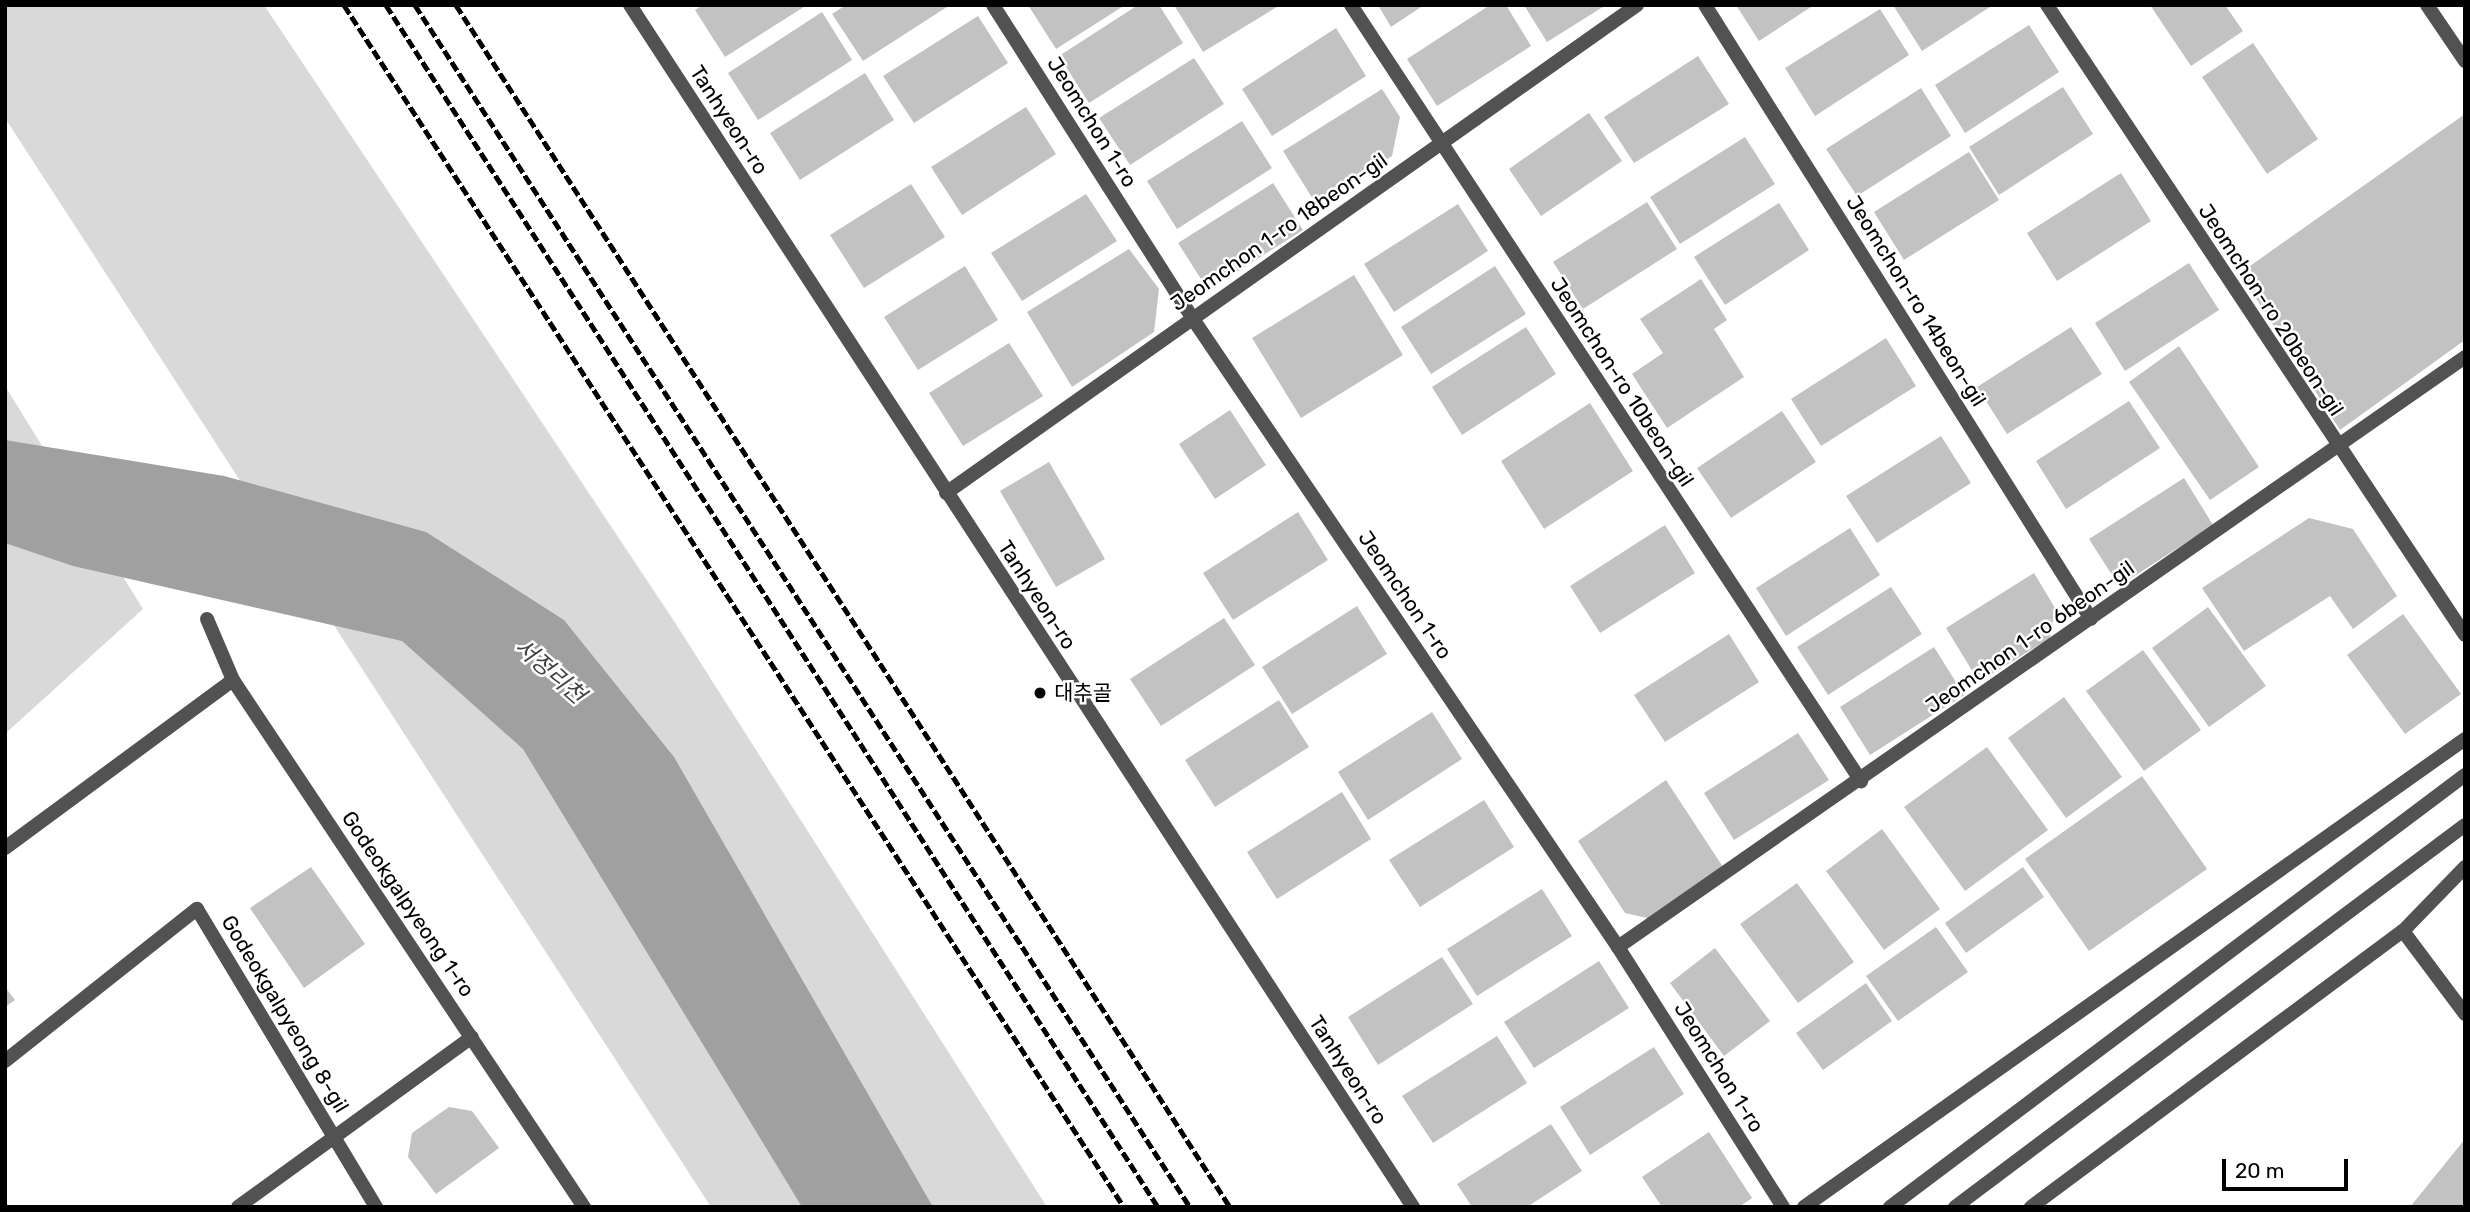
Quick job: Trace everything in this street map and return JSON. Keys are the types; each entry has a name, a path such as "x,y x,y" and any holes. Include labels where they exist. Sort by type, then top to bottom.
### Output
{"street":[{"name":"Tanhyeon-ro","path":"630,5 1413,1207"},
{"name":"Jeomchon 1-ro","path":"993,5 1193,319 1618,947 1783,1207"},
{"name":"Jeomchon-ro 10beon-gil","path":"1351,5 1440,145 1861,781"},
{"name":"Jeomchon 1-ro 18beon-gil","path":"946,493 1637,5"},
{"name":"Jeomchon-ro 14beon-gil","path":"1705,5 2091,619"},
{"name":"Jeomchon-ro 20beon-gil","path":"2047,5 2337,450 2465,635"},
{"path":"2427,5 2465,61"},
{"name":"Jeomchon 1-ro 6beon-gil","path":"1618,947 2337,450 2465,357"},
{"name":"Godeokgalpyeong 1-ro","path":"207,619 233,680 584,1207"},
{"path":"5,848 233,680"},
{"path":"1804,1207 2465,739"},
{"path":"1890,1207 2465,775"},
{"path":"1955,1207 2465,825"},
{"path":"2031,1207 2403,931 2465,867"},
{"name":"Godeokgalpyeong 8-gil","path":"5,1061 197,909 376,1207"},
{"path":"2403,931 2465,1014"},
{"path":"238,1207 334,1134 472,1037"}],"shaded area":[{"path":"5,5 264,5 674,621 1047,1207 711,1207 5,118"},
{"path":"5,386 143,609 7,732 5,730"}],"water":[{"name":"서정리천","path":"5,440 224,476 426,532 564,620 674,757 933,1207 802,1207 523,749 402,641 73,566 5,543"}],"building":[{"path":"703,5 807,5 725,57 695,10"},
{"path":"846,5 950,5 863,61 832,14"},
{"path":"1028,5 1125,5 1056,49"},
{"path":"1138,5 1159,5 1183,43 1089,103 1059,56"},
{"path":"1174,5 1280,5 1203,52"},
{"path":"1378,5 1424,5 1391,27"},
{"path":"1490,5 1506,5 1531,46 1437,106 1407,59"},
{"path":"1524,5 1606,5 1547,42"},
{"path":"1736,5 1814,5 1759,41"},
{"path":"1893,5 1993,5 1922,51"},
{"path":"2150,5 2225,5 2243,31 2191,66"},
{"path":"1880,9 1909,55 1815,116 1785,68"},
{"path":"822,12 852,60 758,120 728,73"},
{"path":"978,16 1008,63 914,123 883,76"},
{"path":"2029,25 2059,72 1965,133 1935,85"},
{"path":"1336,28 1366,76 1272,136 1242,89"},
{"path":"2253,43 2318,139 2267,174 2202,77"},
{"path":"1698,56 1729,104 1634,163 1604,117"},
{"path":"1194,58 1224,104 1130,165 1099,118"},
{"path":"865,73 894,120 800,180 770,133"},
{"path":"2063,87 2093,134 1999,195 1969,147"},
{"path":"1921,88 1951,136 1857,196 1826,149"},
{"path":"1382,89 1400,117 1392,156 1316,204 1283,151"},
{"path":"1026,107 1056,154 962,215 931,167"},
{"path":"1589,113 1622,161 1541,216 1509,169"},
{"path":"2465,114 2465,340 2340,430 2240,273"},
{"path":"1242,121 1272,168 1177,229 1147,181"},
{"path":"1745,137 1775,184 1680,244 1650,197"},
{"path":"1969,152 1999,200 1904,260 1874,212"},
{"path":"2121,173 2151,221 2057,281 2027,233"},
{"path":"1273,183 1303,230 1208,290 1178,243"},
{"path":"911,184 945,237 864,288 830,235"},
{"path":"1086,194 1117,241 1022,301 991,253"},
{"path":"1647,202 1677,249 1583,309 1553,262"},
{"path":"1779,203 1809,250 1725,305 1694,257"},
{"path":"1458,204 1488,251 1394,312 1364,264"},
{"path":"1129,249 1159,289 1154,332 1072,387 1027,312"},
{"path":"2189,263 2219,310 2125,371 2095,323"},
{"path":"965,266 998,320 918,370 884,317"},
{"path":"1495,266 1526,314 1431,374 1401,327"},
{"path":"1354,275 1403,355 1301,418 1252,338"},
{"path":"1701,279 1727,320 1714,329 1744,377 1667,428 1632,374 1663,353 1640,319"},
{"path":"1526,327 1556,374 1462,435 1432,387"},
{"path":"2071,327 2102,374 2007,434 1977,387"},
{"path":"1886,338 1916,386 1821,446 1791,399"},
{"path":"1009,343 1043,396 963,446 929,393"},
{"path":"2179,346 2259,467 2210,500 2129,382"},
{"path":"2129,401 2160,448 2066,509 2036,461"},
{"path":"1590,403 1633,471 1544,529 1501,461"},
{"path":"1230,410 1266,465 1215,499 1179,444"},
{"path":"1782,411 1816,462 1731,518 1697,468"},
{"path":"1941,436 1971,483 1877,543 1846,496"},
{"path":"1049,462 1105,559 1056,587 1000,491"},
{"path":"2184,478 2213,525 2119,586 2089,539"},
{"path":"1298,512 1328,560 1233,620 1203,573"},
{"path":"2309,518 2353,529 2397,596 2353,629 2330,596 2244,651 2202,588"},
{"path":"1665,525 1695,573 1600,633 1570,586"},
{"path":"1850,528 1880,575 1786,636 1756,588"},
{"path":"2034,573 2055,608 2050,638 1979,682 1946,628"},
{"path":"1891,587 1922,634 1828,695 1797,647"},
{"path":"1357,606 1387,654 1292,714 1262,667"},
{"path":"2208,607 2266,686 2209,727 2152,648"},
{"path":"2403,614 2461,694 2405,734 2347,655"},
{"path":"1224,618 1255,665 1161,726 1130,679"},
{"path":"1729,634 1759,682 1665,742 1634,695"},
{"path":"1934,647 1964,695 1870,755 1840,707"},
{"path":"2143,650 2201,730 2144,771 2086,691"},
{"path":"2064,697 2122,777 2066,818 2008,738"},
{"path":"1279,700 1309,747 1215,807 1185,760"},
{"path":"1432,712 1462,759 1368,820 1338,772"},
{"path":"1798,733 1829,780 1734,840 1704,793"},
{"path":"1987,747 2048,830 1965,891 1904,807"},
{"path":"2142,776 2207,869 2089,951 2025,859"},
{"path":"1666,780 1723,867 1651,919 1625,913 1578,841"},
{"path":"1342,792 1371,839 1277,899 1247,852"},
{"path":"1484,800 1514,847 1420,907 1389,860"},
{"path":"1882,829 1940,909 1884,950 1826,871"},
{"path":"311,867 365,944 304,988 250,908"},
{"path":"2023,867 2044,897 1966,953 1945,923"},
{"path":"1797,883 1854,962 1798,1003 1740,924"},
{"path":"1542,889 1572,936 1477,996 1447,949"},
{"path":"1936,927 1968,972 1898,1021 1866,976"},
{"path":"1715,948 1770,1021 1724,1056 1670,983"},
{"path":"1442,957 1473,1004 1378,1065 1348,1017"},
{"path":"1599,961 1629,1008 1534,1068 1504,1022"},
{"path":"1866,983 1892,1021 1823,1070 1796,1033"},
{"path":"5,987 15,1000 5,1007"},
{"path":"1497,1036 1527,1083 1433,1143 1402,1096"},
{"path":"1654,1047 1684,1094 1590,1155 1560,1107"},
{"path":"449,1107 472,1111 499,1148 436,1194 408,1157 412,1133"},
{"path":"1551,1124 1582,1171 1527,1207 1472,1207 1457,1184"},
{"path":"1709,1132 1752,1198 1739,1207 1662,1207 1642,1177"},
{"path":"2465,1139 2465,1207 2410,1207"}],"railway":[{"path":"344,5 1124,1207"},
{"path":"386,5 1158,1207"},
{"path":"415,5 1190,1207"},
{"path":"456,5 1230,1207"}],"place":[{"name":"대추골","path":"1040,693"}]}
